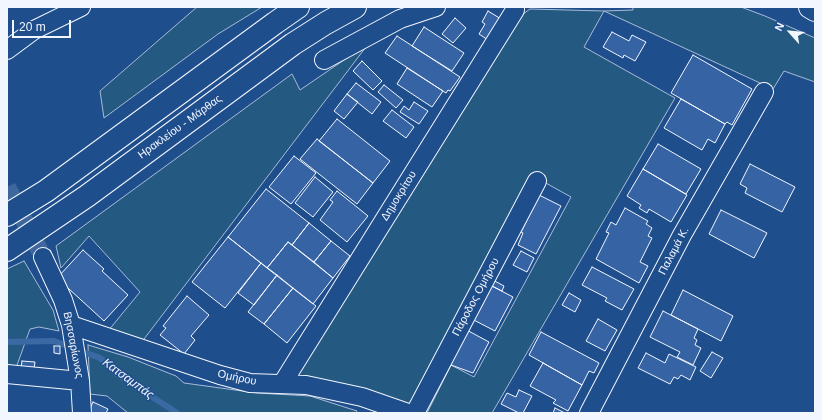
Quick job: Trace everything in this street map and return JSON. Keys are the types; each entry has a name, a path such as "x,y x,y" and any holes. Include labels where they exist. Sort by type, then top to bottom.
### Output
{"main road":[{"path":"7,215 46,191 298,7"},
{"name":"Ηρακλείου - Μάρθας","path":"7,250 87,196 293,44 355,7"},
{"path":"810,7 815,10"}],"street":[{"path":"8,48 34,30 81,7"},
{"path":"324,60 400,19 436,7"},
{"name":"Δημοκρίτου","path":"282,384 516,7"},
{"name":"Παλαμά Κ.","path":"589,413 682,235 764,92"},
{"name":"Πάροδος Ομήρου","path":"415,413 537,181"},
{"name":"Βησσαρίωνος","path":"43,257 58,290 72,331 79,375 82,413"},
{"name":"Ομήρου","path":"72,331 250,383 306,385 362,397 408,413"},
{"path":"7,374 79,375"}],"shaded area":[{"path":"197,7 262,7 218,34 104,118 100,91"},
{"path":"633,7 741,7 815,38 815,82 784,71 773,89 604,11 633,10"},
{"path":"530,9 604,11 584,47 675,98 492,413 427,413 451,365 474,377 571,197 535,177 409,406 297,376 519,17"},
{"path":"369,43 141,343 108,331 140,292 89,236 61,268 56,246 292,74 300,90"},
{"path":"24,261 53,310 59,331 39,327 30,329 16,368 7,368 7,269"},
{"path":"88,345 128,357 176,376 184,383 257,393 310,396 357,411 356,413 128,413 107,396 90,394"}],"building":[{"path":"488,11 501,19 488,40 479,34 485,24 482,22"},
{"path":"455,18 466,28 453,43 442,34"},
{"path":"424,27 464,53 452,71 412,46"},
{"path":"612,32 629,41 632,35 646,42 635,61 624,55 623,58 603,47"},
{"path":"397,36 460,77 450,91 448,90 446,93 385,53"},
{"path":"693,55 752,89 732,125 727,122 725,124 671,93"},
{"path":"362,61 382,81 373,90 353,71"},
{"path":"407,68 443,91 432,107 397,84"},
{"path":"356,83 381,102 372,114 347,94"},
{"path":"384,85 403,100 396,108 378,92"},
{"path":"347,94 358,102 344,119 334,111"},
{"path":"681,99 725,124 715,143 708,139 702,150 664,128"},
{"path":"414,102 428,111 419,124 400,112 404,106 409,110"},
{"path":"392,110 414,127 406,138 383,121"},
{"path":"337,119 390,161 373,183 319,141"},
{"path":"317,139 373,183 357,204 300,159"},
{"path":"658,144 701,169 686,194 643,169"},
{"path":"294,156 316,173 291,204 269,187"},
{"path":"750,164 795,187 782,212 745,193 747,188 740,184"},
{"path":"643,169 687,195 671,222 649,209 647,213 639,208 641,205 627,196"},
{"path":"315,177 333,192 313,217 295,203"},
{"path":"266,189 309,223 292,245 288,242 267,268 228,237"},
{"path":"337,191 368,216 347,242 320,220 333,202 330,200"},
{"path":"539,195 561,206 536,254 518,245 523,233 521,232"},
{"path":"625,208 648,221 646,224 652,228 648,236 652,238 640,262 648,266 639,283 596,259 609,233 606,232 611,222 616,225"},
{"path":"721,210 767,233 754,258 709,234"},
{"path":"309,223 331,241 314,262 292,245"},
{"path":"228,237 261,263 225,308 192,282"},
{"path":"331,241 350,256 333,278 314,262"},
{"path":"288,242 333,278 313,304 267,268"},
{"path":"83,250 104,269 102,271 128,295 104,321 57,278"},
{"path":"521,251 534,258 527,272 513,265"},
{"path":"261,263 277,275 254,305 238,293"},
{"path":"592,267 634,289 622,310 605,301 607,298 582,285"},
{"path":"277,275 293,288 264,324 248,312"},
{"path":"489,278 504,286 502,291 486,283"},
{"path":"486,283 513,297 495,331 468,317"},
{"path":"293,288 316,306 287,343 264,324"},
{"path":"683,290 733,316 721,341 671,315"},
{"path":"569,293 581,300 575,312 562,305"},
{"path":"187,296 209,315 191,336 195,340 184,354 160,335 166,328 163,326"},
{"path":"663,311 698,329 694,338 697,340 695,345 701,348 693,365 677,357 680,352 650,337"},
{"path":"598,319 617,330 605,351 586,341"},
{"path":"463,328 489,342 473,373 451,365 447,359"},
{"path":"541,332 599,363 594,373 589,371 582,385 529,355"},
{"path":"54,346 60,346 60,354 54,353"},
{"path":"712,352 723,358 711,378 700,371"},
{"path":"646,353 665,363 669,354 696,367 690,380 681,375 678,379 674,377 670,384 638,368"},
{"path":"22,361 35,362 34,369 21,368"},
{"path":"543,363 582,385 568,411 553,403 556,400 530,386"},
{"path":"519,390 532,396 523,413 519,413 501,404 507,393 516,397"},
{"path":"93,402 108,409 106,413 92,413 89,411"},
{"path":"555,408 565,413 553,413"}],"waterway":[{"name":"Κατσαμπάς","path":"7,342 54,341 100,358 117,374 177,413"}],"tunnel":[{"path":"7,187 43,257"}]}
